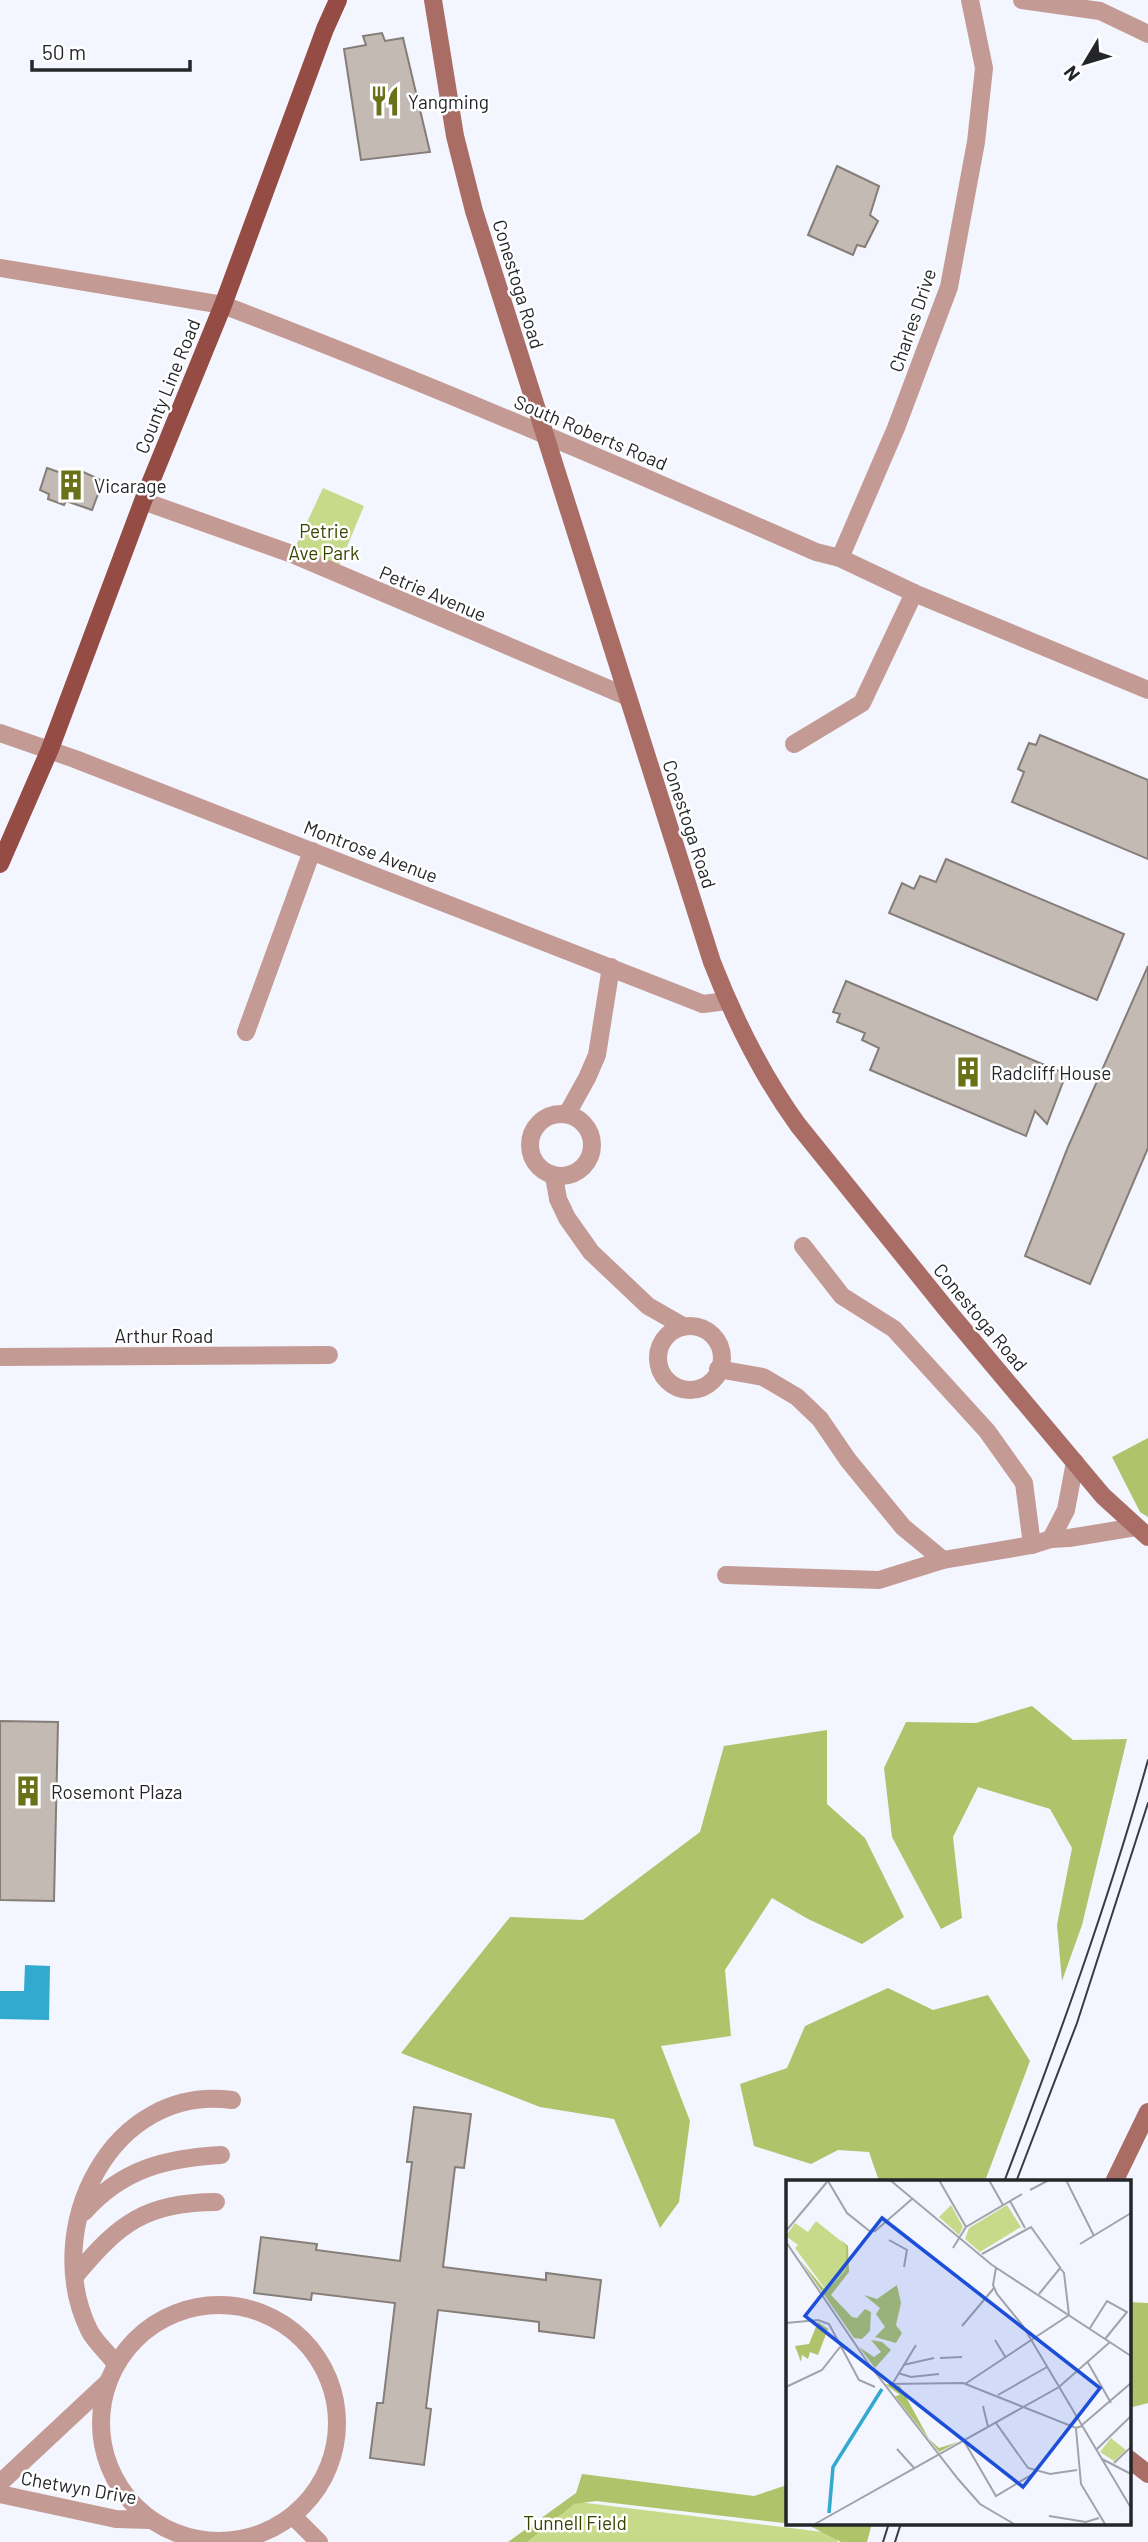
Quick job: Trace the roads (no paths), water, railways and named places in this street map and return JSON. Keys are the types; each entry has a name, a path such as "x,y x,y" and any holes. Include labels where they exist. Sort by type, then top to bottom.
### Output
{"main road":[{"name":"County Line Road","path":"0,864 50,749 143,500 223,305 338,0"},
{"name":"Conestoga Road","path":"433,0 455,136 474,211 712,962 745,1040 775,1093 798,1125 1075,1462 1104,1496 1142,1532"},
{"path":"1115,2180 1148,2112"},
{"path":"1130,2460 1148,2474"}],"street":[{"name":"Charles Drive","path":"840,558 896,428 949,287 976,142 984,68 970,0"},
{"path":"1022,0 1100,11 1148,34"},
{"name":"South Roberts Road","path":"0,268 223,305 320,341 544,433 816,552 840,558 914,593 1147,687"},
{"name":"Petrie Avenue","path":"143,500 292,554 335,575 628,697"},
{"path":"794,744 862,703 914,593"},
{"name":"Montrose Avenue","path":"0,733 50,749 703,1004 727,1001"},
{"path":"246,1032 312,851"},
{"path":"568,1114 597,1055 611,967"},
{"path":"555,1114 568,1114 579,1119 588,1128 592,1139 592,1152 587,1163 578,1172 567,1176 554,1176 543,1171 534,1162 530,1151 530,1138 535,1127 544,1118 555,1114"},
{"path":"554,1176 558,1199 567,1218 591,1252 648,1306 683,1326"},
{"path":"803,1246 842,1296 894,1329 987,1431 1024,1483 1032,1545"},
{"path":"683,1326 707,1330 716,1339 721,1351 717,1375 708,1384 697,1389 684,1389 673,1385 663,1376 658,1364 658,1352 663,1340 671,1331 683,1326"},
{"name":"Arthur Road","path":"0,1357 329,1354"},
{"path":"718,1369 763,1377 797,1397 820,1419 848,1460 903,1527 943,1560"},
{"path":"1051,1539 1066,1510 1075,1462"},
{"path":"726,1575 879,1580 943,1560 1032,1545 1051,1539 1142,1532"},
{"path":"116,2364 89,2331 77,2291 73,2247 92,2176 114,2144 137,2124 158,2111 211,2098 232,2100"},
{"path":"80,2217 100,2193 127,2175 156,2164 221,2155"},
{"path":"76,2275 100,2245 146,2213 169,2206 216,2202"},
{"path":"220,2304 261,2312 297,2333 324,2366 337,2405 336,2447 321,2486 293,2517 264,2534 231,2542 198,2540 160,2530 128,2499 111,2472 102,2443 101,2412 108,2382 116,2364 143,2332 179,2311 220,2304"},
{"path":"0,2483 108,2382"},
{"name":"Chetwyn Drive","path":"0,2494 160,2530"},
{"path":"293,2517 319,2542"}],"water":[{"path":"25,1965 50,1966 49,2020 0,2019 0,1991 24,1991"}],"tram line":[{"path":"1005,2180 1081,1972 1148,1760"},
{"path":"1017,2180 1077,2023 1148,1803"},
{"path":"883,2542 889,2524"},
{"path":"895,2542 901,2524"}],"place":[{"name":"Yangming","path":"385,101"},
{"name":"Vicarage","path":"71,485"},
{"name":"Radcliff House","path":"968,1072"},
{"name":"Rosemont Plaza","path":"28,1791"}],"park label":[{"name":"Petrie Ave Park","path":"324,541"},
{"name":"Tunnell Field","path":"575,2522"}]}
